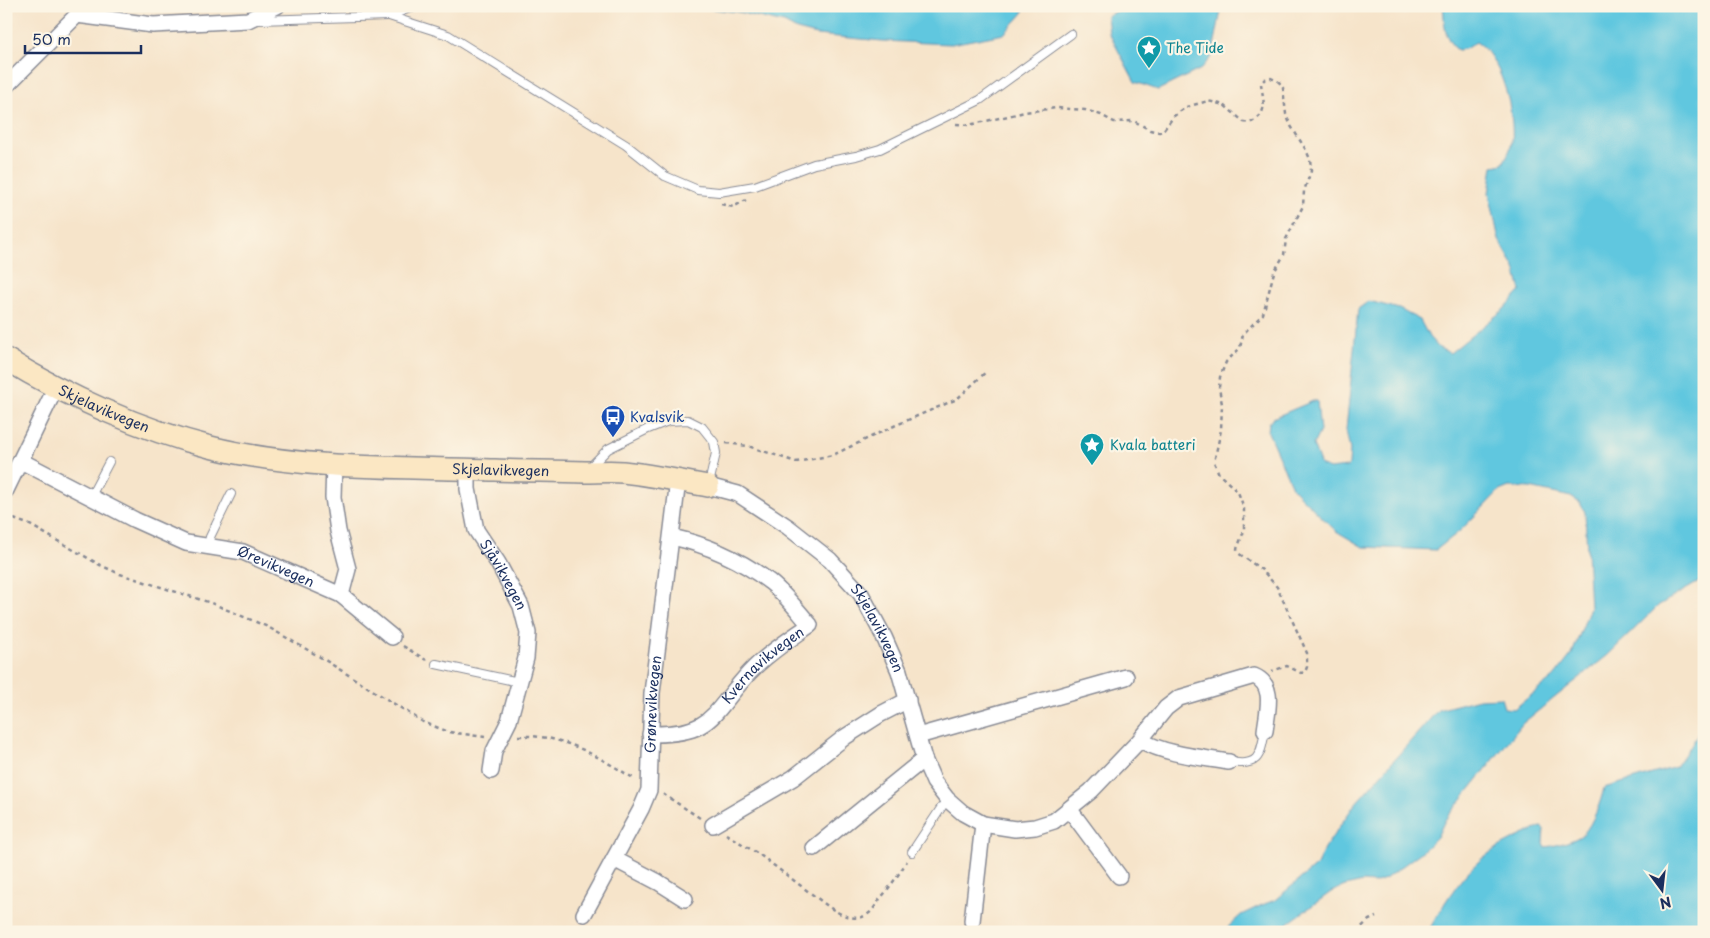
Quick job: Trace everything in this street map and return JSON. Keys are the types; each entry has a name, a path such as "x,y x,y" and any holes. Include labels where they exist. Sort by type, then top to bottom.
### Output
{"main road":[{"name":"Skjelavikvegen","path":"6,359 94,406 175,438 211,448 252,455 334,464 622,472 708,486"}],"street":[{"path":"6,86 77,15 153,25 248,20 277,6"},
{"path":"6,490 56,387"},
{"name":"Ørevikvegen","path":"21,461 92,496 135,520 186,543 243,552 341,595 392,637"},
{"path":"334,464 333,497 338,531 348,569 341,595"},
{"name":"Sjåvikvegen","path":"468,469 468,489 476,530 498,563 521,606 528,633 526,658 509,721 494,751 491,771"},
{"name":"Grønevikvegen","path":"584,914 641,809 649,790 652,693 678,480"},
{"name":"Skjelavikvegen","path":"708,486 738,494 788,527 830,560 861,594 884,637 899,671 924,759 934,782 947,799 963,813 983,824 1015,829 1036,827 1054,821 1091,792 1140,740 1166,708 1179,698 1254,676 1260,678"},
{"name":"Kvernavikvegen","path":"650,734 668,734 690,730 706,724 719,711 750,672 810,625 776,588 752,570 708,547 672,537"},
{"path":"918,736 1126,677"},
{"path":"1260,678 1268,690 1265,731"},
{"path":"712,826 793,778 845,737 881,714 908,700"},
{"path":"1140,740 1164,750 1229,762"},
{"path":"814,848 924,759"},
{"path":"1070,810 1119,876"},
{"path":"972,921 983,824"},
{"path":"614,859 658,882 684,899"}],"lane":[{"path":"248,20 389,16 415,6"},
{"path":"389,16 448,35 626,145 665,176 698,190 719,192 755,186 814,164 856,156 880,149 980,100 1071,34"},
{"path":"586,472 608,449 668,421 688,420 702,427 714,442 716,453 708,486"},
{"path":"92,496 109,462"},
{"path":"208,545 210,536 231,494"},
{"path":"436,664 519,682"},
{"path":"1229,762 1245,765 1256,759 1265,731"},
{"path":"912,852 947,799"}],"path":[{"path":"1101,115 1111,121 1134,121 1150,130 1159,132 1163,131 1174,116 1186,107 1211,101 1224,105 1244,122 1248,123 1257,119 1262,113 1264,103 1261,83 1265,79 1271,78 1279,82 1282,88 1286,114 1310,158 1311,171 1304,190 1303,206 1286,239 1284,255 1274,272 1263,314 1243,334 1240,348 1226,362 1219,381 1222,404 1221,430 1214,462 1219,474 1238,492 1244,508 1244,531 1237,549 1238,553 1262,570 1277,587 1307,652 1307,670 1305,672 1301,673 1287,666 1275,669 1260,678"},
{"path":"714,442 748,446 796,462 833,455 957,399 987,371"},
{"path":"6,516 37,529 100,565 120,574 211,603 268,628 313,653 437,729 475,736 522,736 551,739 571,744 588,752 637,780 649,790 660,792 760,855 836,912 848,917 868,914 894,882 912,852"},
{"path":"392,637 418,656 436,664"},
{"path":"1356,932 1369,920 1376,917"},
{"path":"577,928 578,932"}],"water":[{"path":"687,6 1023,6 1023,13 1004,34 951,44 883,41 817,35 797,30 784,23 738,12"},
{"path":"1120,6 1222,6 1212,56 1201,69 1158,90 1135,82 1109,33 1107,16 1117,11"},
{"path":"1443,6 1704,6 1704,579 1659,605 1608,655 1523,723 1445,820 1437,837 1424,850 1385,879 1374,883 1363,882 1345,886 1331,892 1276,932 1223,932 1241,915 1275,900 1317,865 1324,849 1355,804 1438,710 1479,699 1501,698 1504,708 1514,709 1554,677 1572,654 1590,608 1585,512 1580,503 1571,497 1530,488 1509,487 1499,491 1461,530 1436,550 1363,547 1336,531 1293,489 1268,432 1269,423 1273,418 1317,401 1320,431 1313,445 1321,466 1330,469 1347,467 1349,465 1350,450 1346,430 1358,309 1369,301 1399,309 1420,320 1429,337 1439,348 1450,353 1502,311 1521,291 1515,268 1499,240 1489,193 1493,166 1503,164 1510,151 1512,142 1511,117 1505,87 1500,73 1485,49 1476,42 1465,49 1458,50 1453,46 1447,36"},
{"path":"1704,716 1704,932 1686,932 1687,928 1666,932 1428,932 1456,886 1484,857 1508,842 1541,827 1544,829 1543,843 1545,847 1565,843 1579,837 1587,830 1599,806 1604,788 1676,767 1697,736"}],"place":[{"name":"The Tide","path":"1149,69"},
{"name":"Kvalsvik","path":"613,438"},
{"name":"Kvala batteri","path":"1092,466"}]}
